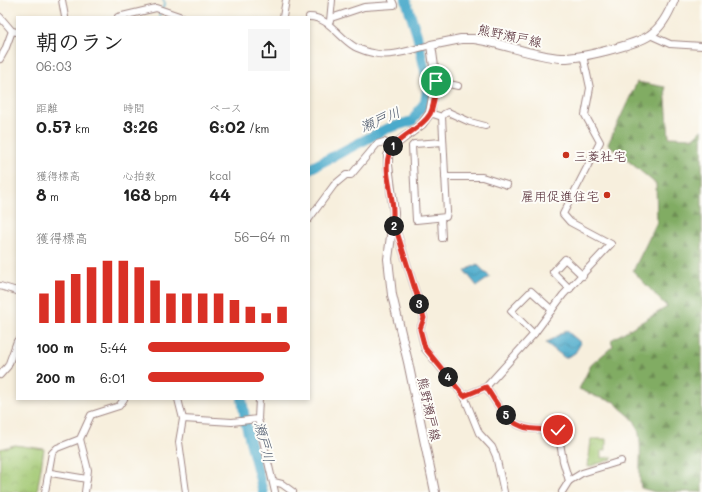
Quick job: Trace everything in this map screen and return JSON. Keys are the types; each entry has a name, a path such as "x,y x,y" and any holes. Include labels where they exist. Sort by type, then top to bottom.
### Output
{"main road":[{"name":"熊野瀬戸線","path":"429,46 461,39 474,39 562,58 583,55 634,43 650,36 665,19 674,0"},
{"path":"393,146 422,124 430,113 436,81 429,46"},
{"name":"熊野瀬戸線","path":"393,146 388,156 394,213 388,259 389,277 435,492"}],"street":[{"path":"62,0 65,16"},
{"path":"284,16 286,0"},
{"path":"332,0 330,21 355,47 373,54 389,54 429,46"},
{"path":"310,17 330,21 364,7 394,5 392,0"},
{"path":"123,16 161,9 179,16"},
{"path":"0,18 14,32 0,59"},
{"path":"650,36 670,44 702,46"},
{"path":"464,396 486,387 534,334 552,310 611,244 570,222 563,214 600,142 585,115 590,88 583,55"},
{"path":"436,81 458,86"},
{"path":"443,142 414,144 412,146 416,220 446,217 446,177 442,117 444,114 448,112 470,122 485,126"},
{"path":"430,113 442,117"},
{"path":"310,218 334,185 346,175 351,175 377,144 384,142 393,146"},
{"path":"446,177 482,177 507,185"},
{"path":"441,218 442,238"},
{"path":"392,224 396,229 424,318 420,329 425,348 464,396 479,433 492,447 496,456 504,492"},
{"path":"570,289 553,272 565,259 583,276"},
{"path":"0,286 16,291"},
{"path":"534,334 511,311 531,290 552,310"},
{"path":"0,375 8,366 16,344"},
{"path":"486,387 508,418 522,427 558,430 563,460 569,481"},
{"path":"85,492 87,479 86,458 80,439 91,415 119,406 123,400"},
{"path":"178,400 183,419 179,442 186,492"},
{"path":"259,400 257,420 274,482 275,492"},
{"path":"183,419 234,422 257,420"},
{"path":"45,492 52,453 57,448 80,439"},
{"path":"562,492 569,481 582,473 621,461"},
{"path":"51,474 87,479"},
{"path":"274,482 282,484 293,492"}],"green space":[{"path":"637,82 665,87 669,137 694,138 702,129 702,492 655,492 641,488 640,438 635,422 615,402 597,397 579,389 591,365 613,346 611,340 667,307 633,271 657,222 656,184 608,144"},
{"path":"591,439 606,439 606,450 601,451 601,458 612,457 612,459 588,467"},
{"path":"15,445 44,449 37,492 0,492 0,449"}],"water":[{"path":"477,264 490,277 477,286 465,271"},
{"path":"566,330 581,343 575,353 565,358 546,343"}],"waterway":[{"path":"162,9 165,3 163,0"},
{"name":"瀬戸川","path":"310,168 386,129 412,121 425,102 428,84 417,35 406,0"},
{"path":"159,16 160,12"},
{"name":"瀬戸川","path":"242,400 246,425 263,492"}],"place":[{"name":"三菱社宅","path":"566,155"},
{"name":"雇用促進住宅","path":"607,195"}],"route":[{"path":"436,81 433,104 430,113 422,124 393,146 388,156 391,191 394,201 392,224 396,229 424,318 420,329 425,348 464,396 486,387 508,418 522,427 558,430"}]}
